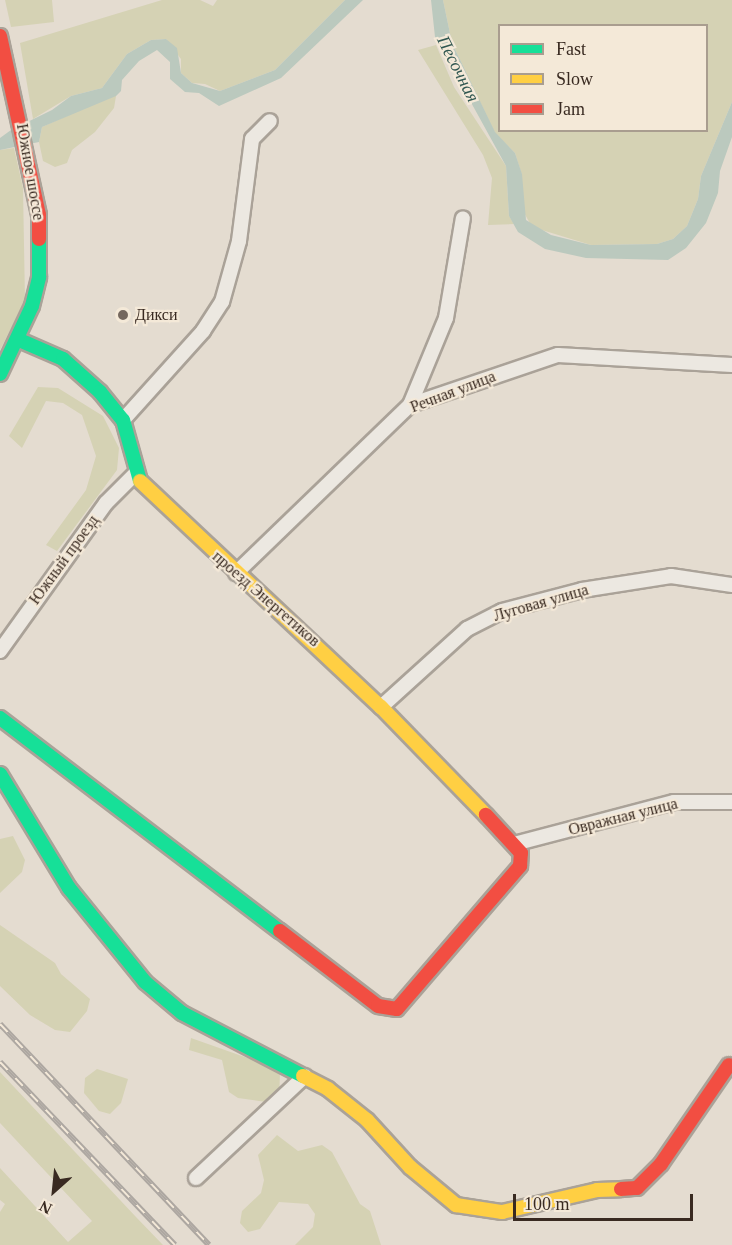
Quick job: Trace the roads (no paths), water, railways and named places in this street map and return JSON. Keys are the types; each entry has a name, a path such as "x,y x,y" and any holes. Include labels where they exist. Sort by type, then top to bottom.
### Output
{"street":[{"name":"Южное шоссе","path":"0,36 36,186 39,277 17,339 0,374"},
{"path":"123,420 203,331 222,302 239,241 252,139 270,121"},
{"path":"410,405 446,318 463,218"},
{"name":"проезд Энергетиков","path":"0,718 378,1006 397,1009 520,866 521,853 514,844 381,706 164,510 135,474 123,420 100,392 63,359 17,339"},
{"name":"Речная улица","path":"236,573 410,405 558,355 732,365"},
{"name":"Южный проезд","path":"0,651 106,503 135,474"},
{"name":"Луговая улица","path":"381,706 467,629 502,611 582,590 670,576 732,585"},
{"path":"0,774 69,888 145,982 182,1013 328,1089 367,1120 410,1167 456,1205 502,1212 597,1190 637,1188 661,1164 729,1065"},
{"name":"Овражная улица","path":"514,844 674,802 732,802"},
{"path":"196,1178 305,1076"}],"water":[{"path":"345,0 363,0 281,78 219,106 199,93 185,92 170,79 170,62 157,50 139,61 122,80 121,91 116,96 42,127 39,142 0,150 0,138 11,130 52,110 71,96 102,88 127,54 151,40 166,39 177,48 181,73 192,83 220,91 275,70"},
{"name":"Песочная","path":"431,0 443,0 452,43 495,132 515,153 522,174 526,220 551,235 591,245 657,244 673,239 687,226 698,199 701,176 732,102 732,137 720,171 718,193 706,223 686,248 668,260 586,258 545,249 518,232 509,216 506,166 435,37"}],"railway":[{"path":"0,1024 209,1245"},
{"path":"0,1062 175,1245"}],"place":[{"name":"Дикси","path":"123,315"}]}
